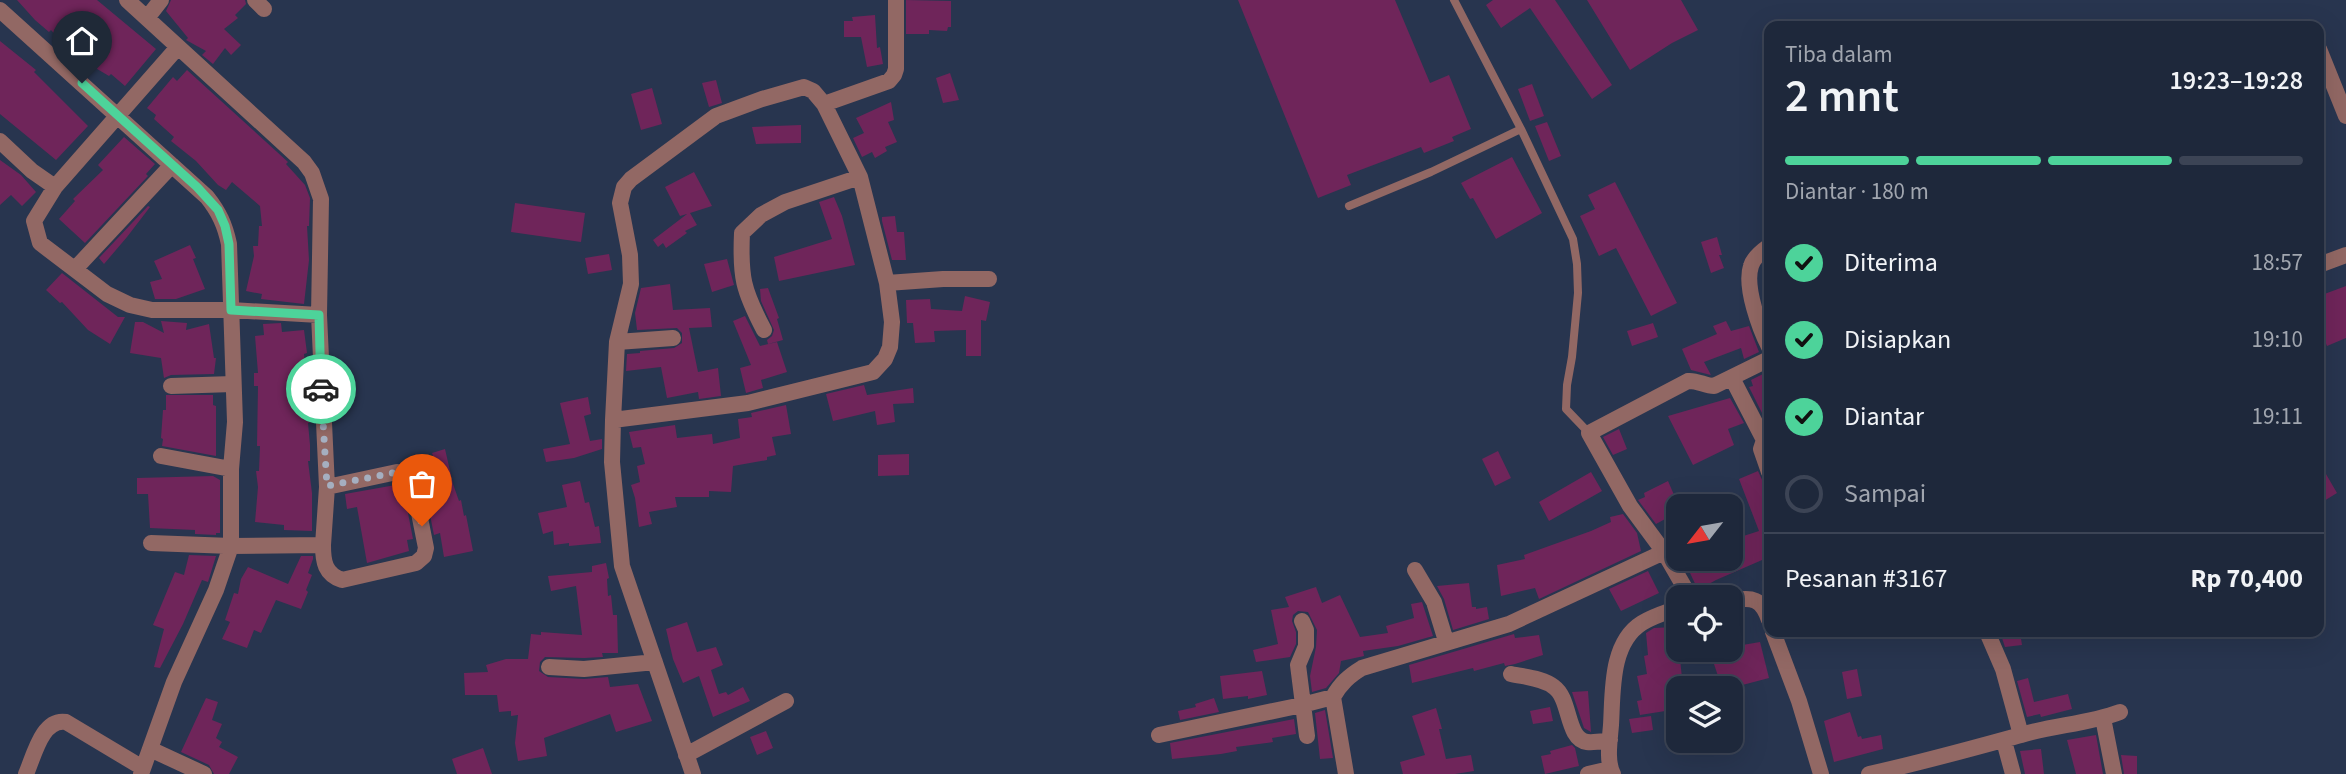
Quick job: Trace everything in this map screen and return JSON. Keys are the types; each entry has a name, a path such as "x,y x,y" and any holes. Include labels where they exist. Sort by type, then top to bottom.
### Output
{"street":[{"path":"127,0 304,162 312,173 321,199 319,315 327,486 323,563 330,573 342,580 416,562 424,556 426,548 413,483 407,475 397,472 327,486"},
{"path":"147,18 161,0"},
{"path":"824,104 888,81 894,75 896,0"},
{"path":"0,9 206,197 218,210 229,244 235,422 231,468 231,546 216,590 174,682 142,771 61,721 50,725 45,732 26,774"},
{"path":"178,47 55,187 34,221 40,243 107,294 130,305 152,310 231,310 319,315"},
{"path":"2324,62 2346,116"},
{"path":"613,420 748,402 873,372 885,359 890,347 892,322 887,283 860,177 824,104 813,91 804,87 716,116 631,179 624,187 620,203 630,255 631,284 617,342 613,420 612,462 622,566 693,774"},
{"path":"2324,94 2335,91"},
{"path":"0,141 32,171 55,187"},
{"path":"75,269 172,165"},
{"path":"764,330 746,296 740,265 742,233 761,215 785,202 860,177"},
{"path":"1764,250 1751,265 1750,287 1764,336"},
{"path":"2324,263 2346,255"},
{"path":"887,283 989,279"},
{"path":"617,342 673,338"},
{"path":"1683,585 1664,552 1630,506 1589,433 1688,381 1714,386 1764,362"},
{"path":"1732,378 1764,434"},
{"path":"171,386 233,384"},
{"path":"1764,443 1760,449 1764,462"},
{"path":"161,456 231,468"},
{"path":"151,543 323,545"},
{"path":"1346,774 1333,697 1350,675 1362,668 1446,641 1466,638 1509,624 1664,552"},
{"path":"1415,570 1434,602 1446,641"},
{"path":"1743,598 1754,600 1764,606"},
{"path":"1588,774 1611,771 1614,678 1623,646 1641,624 1666,613"},
{"path":"1302,621 1307,638 1298,663 1307,736"},
{"path":"1775,637 1799,701 1821,774"},
{"path":"1989,637 2003,669 2021,735"},
{"path":"549,667 584,669 655,662"},
{"path":"1511,674 1555,687 1564,703 1572,728 1580,739 1585,742 1610,740"},
{"path":"1159,735 1333,697"},
{"path":"686,755 786,701"},
{"path":"1869,774 2120,712"},
{"path":"2103,718 2114,774"},
{"path":"2004,741 2014,774"},
{"path":"150,749 204,774"}],"lane":[{"path":"1454,0 1521,129 1573,239 1578,293 1565,398 1566,409 1589,433"},
{"path":"1349,206 1431,172 1521,129"}],"building":[{"path":"17,0 97,0 156,49 125,86 111,74 109,76 82,60 83,58 51,30 49,32 35,20"},
{"path":"171,0 245,0 246,4 235,15 238,18 224,29 241,45 231,55 225,48 213,64 202,55 206,51 186,40 188,38 166,11"},
{"path":"906,0 951,1 951,27 948,27 947,31 929,30 929,34 906,34"},
{"path":"1238,0 1395,0 1430,83 1449,75 1471,129 1452,137 1454,141 1424,153 1421,147 1347,175 1351,185 1318,198"},
{"path":"1493,0 1555,0 1612,85 1592,99 1530,8 1501,28 1486,5"},
{"path":"1587,0 1681,0 1698,30 1630,70"},
{"path":"875,15 877,48 880,47 883,64 867,67 861,37 844,37 844,21 853,21 852,17"},
{"path":"0,41 36,70 34,72 88,126 56,160 0,114"},
{"path":"187,70 288,162 286,164 305,185 310,198 307,226 309,260 304,304 261,299 262,294 246,291 254,256 253,246 258,246 259,226 262,226 260,206 232,182 226,190 218,185 196,161 171,141 174,137 154,119 156,115 147,108 173,77 177,81"},
{"path":"950,73 959,100 943,103 936,78"},
{"path":"716,80 722,103 709,107 702,83"},
{"path":"1532,84 1544,116 1530,121 1518,89"},
{"path":"652,88 662,124 641,130 631,94"},
{"path":"891,102 894,120 888,122 897,142 885,147 887,151 875,158 872,152 862,157 853,138 864,133 856,118"},
{"path":"1547,122 1561,156 1549,161 1535,126"},
{"path":"801,125 801,143 756,144 752,127"},
{"path":"124,137 155,164 146,174 148,176 85,243 59,219 75,201 73,199 103,170 98,165"},
{"path":"1512,157 1542,213 1496,239 1473,198 1470,199 1461,183"},
{"path":"0,160 21,175 36,192 22,206 11,195 0,205"},
{"path":"694,172 712,206 690,213 697,225 685,231 687,233 666,248 663,243 658,247 653,240 687,214 680,216 665,187"},
{"path":"1615,182 1677,303 1651,316 1616,248 1599,256 1580,216 1595,209 1588,195"},
{"path":"834,197 855,265 779,281 774,257 832,239 819,202"},
{"path":"515,203 585,213 581,242 511,232"},
{"path":"148,206 150,207 104,264 99,258"},
{"path":"895,216 897,232 904,232 906,260 892,260 882,221 882,217"},
{"path":"1717,237 1724,268 1711,273 1701,242"},
{"path":"190,245 205,289 176,299 155,299 150,282 162,279 154,261"},
{"path":"609,254 612,270 588,274 585,258"},
{"path":"727,259 734,285 712,292 704,264"},
{"path":"62,273 118,317 125,317 110,344 88,330 62,302 46,290"},
{"path":"670,284 673,310 710,308 712,327 689,328 698,372 718,368 721,396 699,399 698,392 667,398 661,367 626,371 627,354 674,348 682,343 682,333 677,328 637,330 635,313 641,288"},
{"path":"2346,286 2346,338 2327,346 2324,339 2324,294"},
{"path":"768,288 779,318 777,319 783,340 768,344 767,340 774,330 761,301 760,289"},
{"path":"965,296 990,302 986,321 981,320 981,356 966,356 966,330 934,331 935,342 915,343 913,323 907,323 906,300 930,299 931,309 962,311"},
{"path":"745,316 760,346 777,342 787,372 761,380 763,388 746,393 740,368 751,365 733,321"},
{"path":"161,321 187,323 186,330 209,324 216,358 214,374 171,375 164,378 161,358 130,353 135,322 143,322 164,333"},
{"path":"1726,321 1731,331 1749,326 1759,352 1744,359 1741,348 1704,362 1711,375 1691,370 1682,349 1717,334 1713,326"},
{"path":"281,323 282,332 304,330 312,422 308,423 308,461 312,493 312,531 284,530 284,525 255,522 258,487 256,471 259,471 260,446 257,446 258,386 254,386 254,373 258,373 255,336 264,335 263,324"},
{"path":"1653,323 1658,337 1632,346 1627,331"},
{"path":"1764,374 1764,412 1749,387 1753,386 1751,380"},
{"path":"864,385 867,395 913,388 914,403 893,404 895,422 877,425 875,411 833,421 826,394"},
{"path":"166,395 213,395 213,405 216,406 216,456 162,446"},
{"path":"588,397 591,414 584,416 590,441 602,439 602,449 574,458 546,462 543,449 570,444 560,403"},
{"path":"1730,398 1744,423 1728,429 1734,445 1693,465 1668,416"},
{"path":"786,405 791,434 772,437 776,455 767,457 767,460 733,466 731,492 709,491 709,497 675,497 677,507 649,512 652,524 639,527 631,485 640,482 637,466 645,464 641,447 633,448 629,432 675,425 677,438 712,434 713,444 740,438 738,419 752,417 751,413"},
{"path":"1619,429 1627,449 1613,455 1603,437"},
{"path":"445,449 453,484 459,501 461,500 464,516 466,515 473,551 444,557 440,533 434,535 423,469 436,465 432,453"},
{"path":"1498,451 1511,478 1495,486 1482,459"},
{"path":"909,454 909,475 878,476 878,455"},
{"path":"1758,471 1764,484 1764,559 1743,568 1743,536 1759,531 1739,479"},
{"path":"2324,471 2337,493 2324,501"},
{"path":"1591,472 1602,491 1549,521 1539,502"},
{"path":"213,476 220,480 220,533 195,534 195,530 150,528 148,494 137,494 137,478"},
{"path":"580,481 595,527 599,526 601,543 554,545 553,531 543,534 538,513 567,507 562,485"},
{"path":"1668,481 1674,494 1666,494 1666,519 1656,524 1638,500 1645,497 1644,493"},
{"path":"401,484 413,539 407,540 409,551 367,563 357,507 347,509 345,494"},
{"path":"1623,514 1637,533 1641,551 1539,599 1535,588 1501,596 1497,565 1525,559 1524,555 1591,531 1611,522 1610,517"},
{"path":"189,555 216,556 208,582 202,580 160,668 154,667 164,629 153,625 175,572 184,575"},
{"path":"301,556 313,556 313,559 308,573 312,575 306,590 308,592 301,609 276,600 261,633 254,630 247,648 222,639 230,622 225,620 234,593 238,594 241,579 248,567 288,584"},
{"path":"606,563 608,596 611,595 613,615 617,615 618,653 602,653 603,657 545,657 540,662 539,671 548,677 608,677 610,687 638,684 652,721 616,732 610,714 544,738 547,756 518,761 515,743 518,715 511,716 511,711 499,712 497,695 465,695 464,673 488,672 486,665 506,659 528,659 531,634 541,635 541,632 582,635 576,586 551,591 548,576 592,572 592,566"},
{"path":"1648,571 1659,593 1621,611 1609,589"},
{"path":"1689,571 1737,571 1707,585 1696,585"},
{"path":"1469,583 1472,607 1487,607 1489,619 1453,630 1444,599 1437,586"},
{"path":"1316,587 1322,603 1340,595 1360,637 1388,633 1386,626 1414,618 1411,604 1422,602 1433,636 1398,646 1363,651 1364,656 1341,661 1339,673 1326,688 1312,692 1310,676 1317,630 1308,612 1298,611 1293,615 1296,644 1290,657 1256,662 1253,650 1278,644 1271,610 1289,607 1285,597"},
{"path":"687,622 697,652 716,647 723,665 711,670 719,694 726,692 728,695 743,687 750,701 713,717 699,676 683,683 673,659 666,629"},
{"path":"1666,627 1666,662 1680,662 1682,676 1666,676 1666,711 1640,715 1637,701 1642,700 1637,676 1647,674 1644,656 1648,655 1646,633 1654,628"},
{"path":"1514,634 1515,638 1539,635 1543,655 1515,664 1505,666 1504,663 1474,671 1473,668 1412,683 1409,665"},
{"path":"2002,637 2021,637 2022,645 2005,647"},
{"path":"1760,642 1769,678 1743,685 1743,676 1718,676 1713,662 1743,662 1743,645"},
{"path":"1857,669 1862,696 1847,699 1842,672"},
{"path":"1262,671 1267,695 1248,699 1248,696 1223,699 1220,676"},
{"path":"2028,678 2034,702 2068,694 2072,709 2041,717 2040,714 2027,717 2017,681"},
{"path":"1588,691 1591,732 1584,728 1572,692"},
{"path":"206,698 218,702 212,720 222,724 216,738 222,742 219,747 238,757 229,774 214,774 209,765 181,752"},
{"path":"1214,698 1219,712 1180,720 1178,711 1196,707 1195,704"},
{"path":"1550,707 1553,721 1533,724 1530,711"},
{"path":"1436,708 1446,759 1471,755 1474,771 1455,774 1403,774 1400,762 1425,755 1412,716"},
{"path":"1325,710 1333,758 1320,759 1315,713"},
{"path":"1850,712 1858,737 1861,736 1862,739 1881,735 1883,749 1834,762 1824,721"},
{"path":"1651,716 1653,730 1632,733 1629,719"},
{"path":"1294,719 1296,734 1272,738 1273,742 1236,747 1237,751 1221,754 1172,759 1170,743"},
{"path":"766,731 773,748 757,755 750,737"},
{"path":"2096,735 2103,774 2076,774 2067,740"},
{"path":"1572,745 1579,766 1545,774 1541,756"},
{"path":"483,748 492,774 457,774 452,759"},
{"path":"2041,749 2044,774 2025,774 2020,751"},
{"path":"2121,755 2137,756 2137,774 2124,774"}],"way so far":[{"path":"321,389 327,486 397,472 407,475 413,483 422,526"}],"route":[{"path":"82,83 197,187 218,210 229,244 231,310 319,315 321,389"}]}
